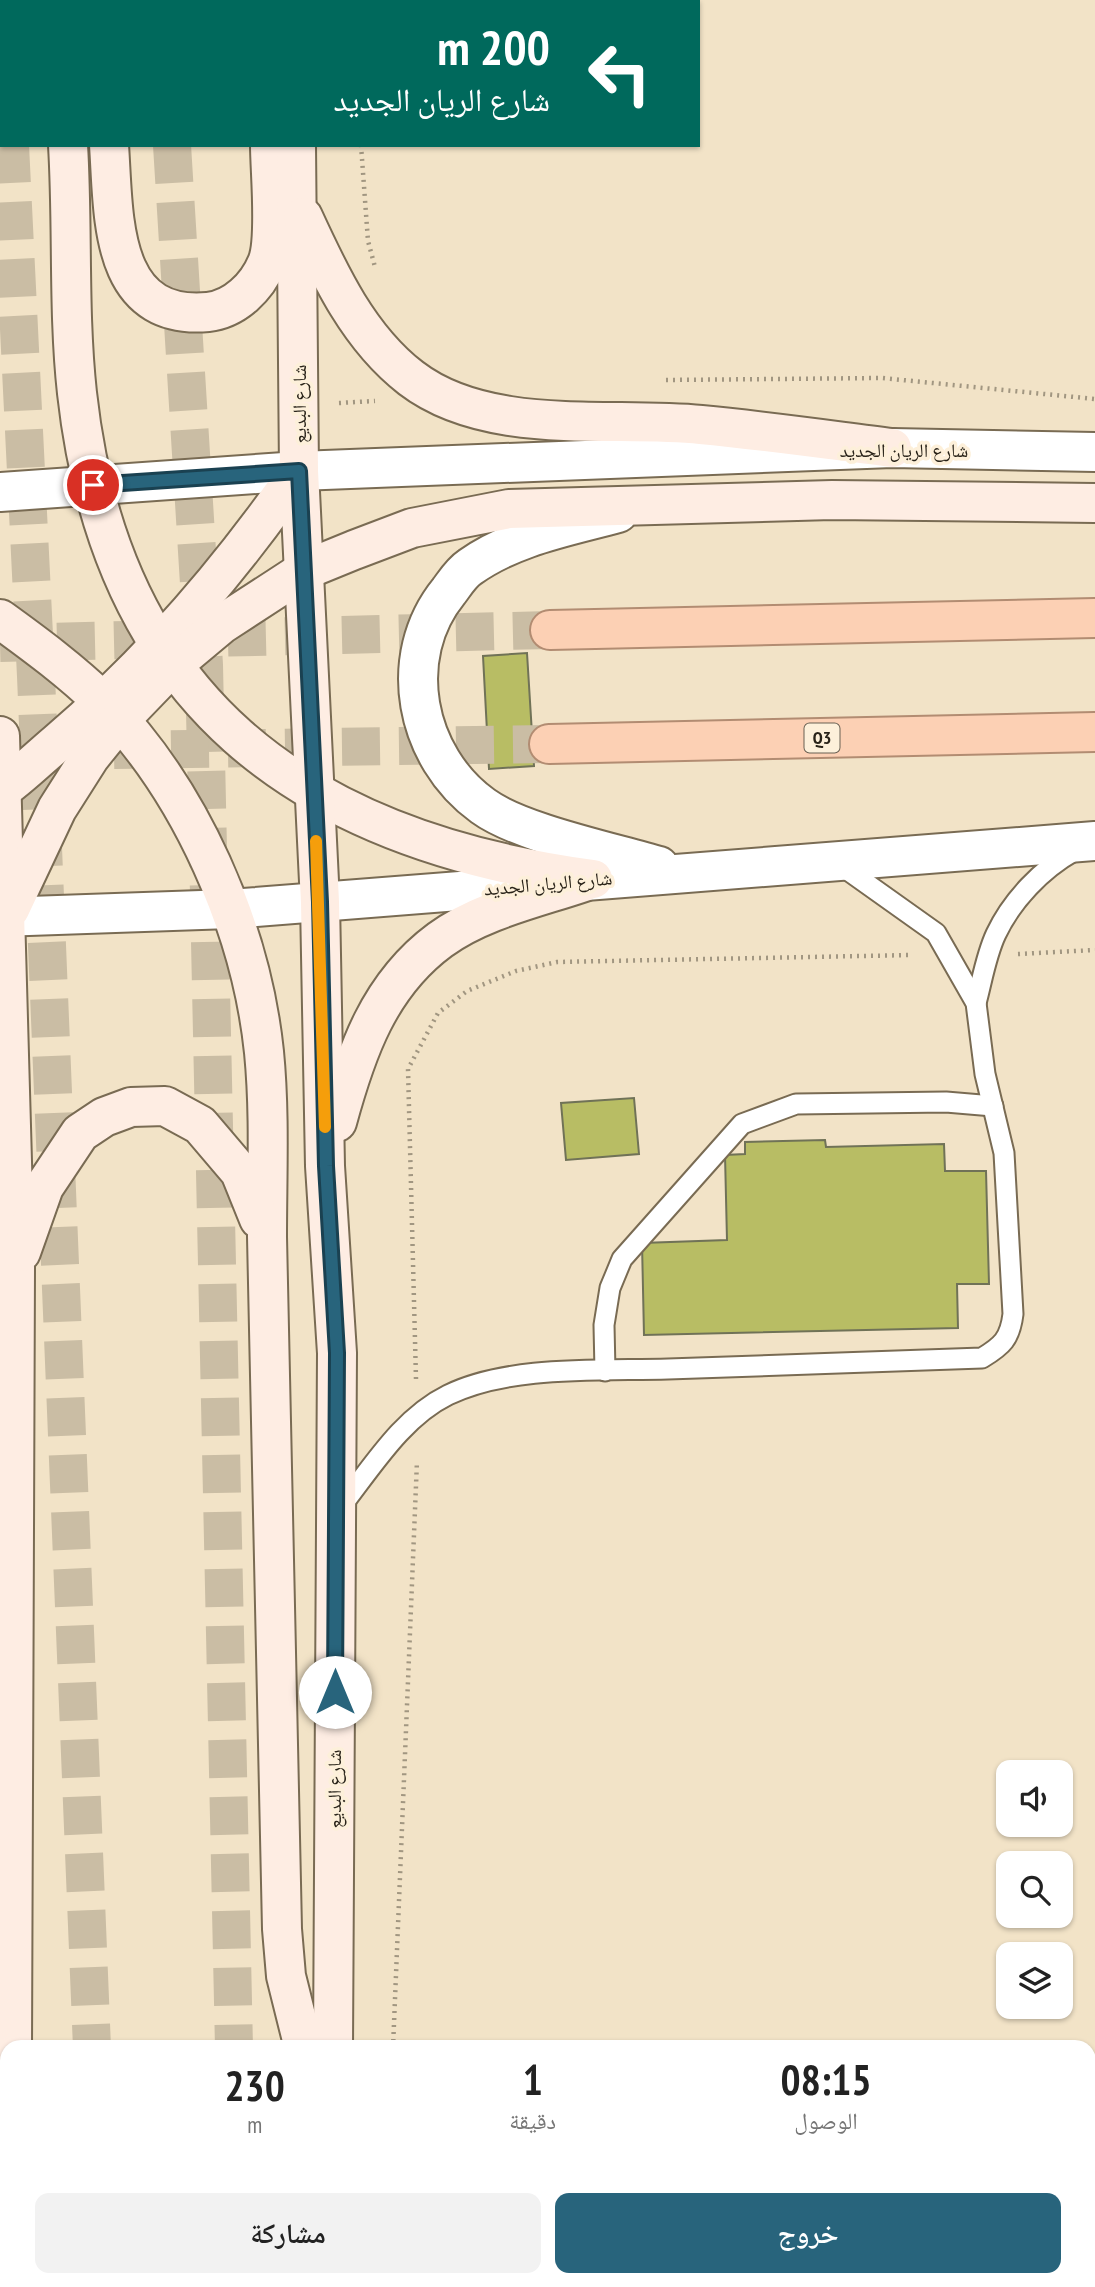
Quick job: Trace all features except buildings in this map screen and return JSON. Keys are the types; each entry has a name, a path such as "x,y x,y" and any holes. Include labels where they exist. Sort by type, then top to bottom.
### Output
{"highway":[{"path":"550,630 1095,618"},
{"name":"Q3","path":"549,744 1095,732"}],"main road":[{"path":"68,147 78,394 93,485 102,520 123,576 166,656 236,736 312,793 394,831 439,847 528,870 593,879"},
{"path":"109,147 115,241 129,276 153,302 185,314 220,310 250,291 268,261 271,227 270,147"},
{"name":"شارع البديع","path":"296,147 299,471 312,793 320,902 326,1166 337,1353 333,2040"},
{"path":"298,207 334,284 380,351 419,384 465,408 534,418 699,425 892,448"},
{"path":"1,791 111,712 166,656 299,471"},
{"path":"166,656 222,624 305,570 412,528 509,509 832,500 1095,503"},
{"path":"0,619 48,653 111,712 157,767 193,826 230,909 248,971 264,1051 282,1929 286,1976 302,2040"},
{"path":"3,917 57,809 90,757 111,712"},
{"path":"0,736 4,1101 15,1268 12,2040"},
{"path":"326,1166 353,1064 385,995 440,940 481,918 593,879"},
{"path":"15,1268 44,1187 62,1157 80,1133 104,1116 131,1107 165,1106 200,1125 240,1172 267,1237"}],"street":[{"name":"شارع الريان الجديد","path":"0,492 299,471 892,448 1095,452"},
{"path":"651,504 505,544 467,569 438,605 420,647 417,692 427,737 450,776 484,807 526,826 682,873"},
{"name":"شارع الريان الجديد","path":"3,917 230,909 1093,841"}],"lane":[{"path":"976,1003 995,934 1018,900 1049,865 1093,841"},
{"path":"336,1513 417,1415 446,1396 477,1383 523,1376 605,1371 982,1358 1004,1344 1011,1331 1013,1314 1004,1153 985,1074 976,1003 936,933 836,861"},
{"path":"605,1371 606,1313 610,1288 622,1259 742,1124 796,1104 946,1102 993,1106"}],"path":[{"path":"361,147 368,241 379,278"},
{"path":"663,380 883,377 1095,399"},
{"path":"299,405 378,401"},
{"path":"989,955 1095,950"},
{"path":"394,2040 416,1526 417,1415 408,1069 438,1013 467,991 516,971 557,962 949,955"}],"tunnel":[{"path":"10,147 36,676 92,2040"},
{"path":"172,147 204,665 234,2040"},
{"path":"0,643 550,630"},
{"path":"114,750 549,744"}],"slow traffic":[{"path":"316,841 325,1127"}],"route":[{"path":"93,485 299,471 312,793 320,902 326,1166 337,1353 335,1692"}]}
